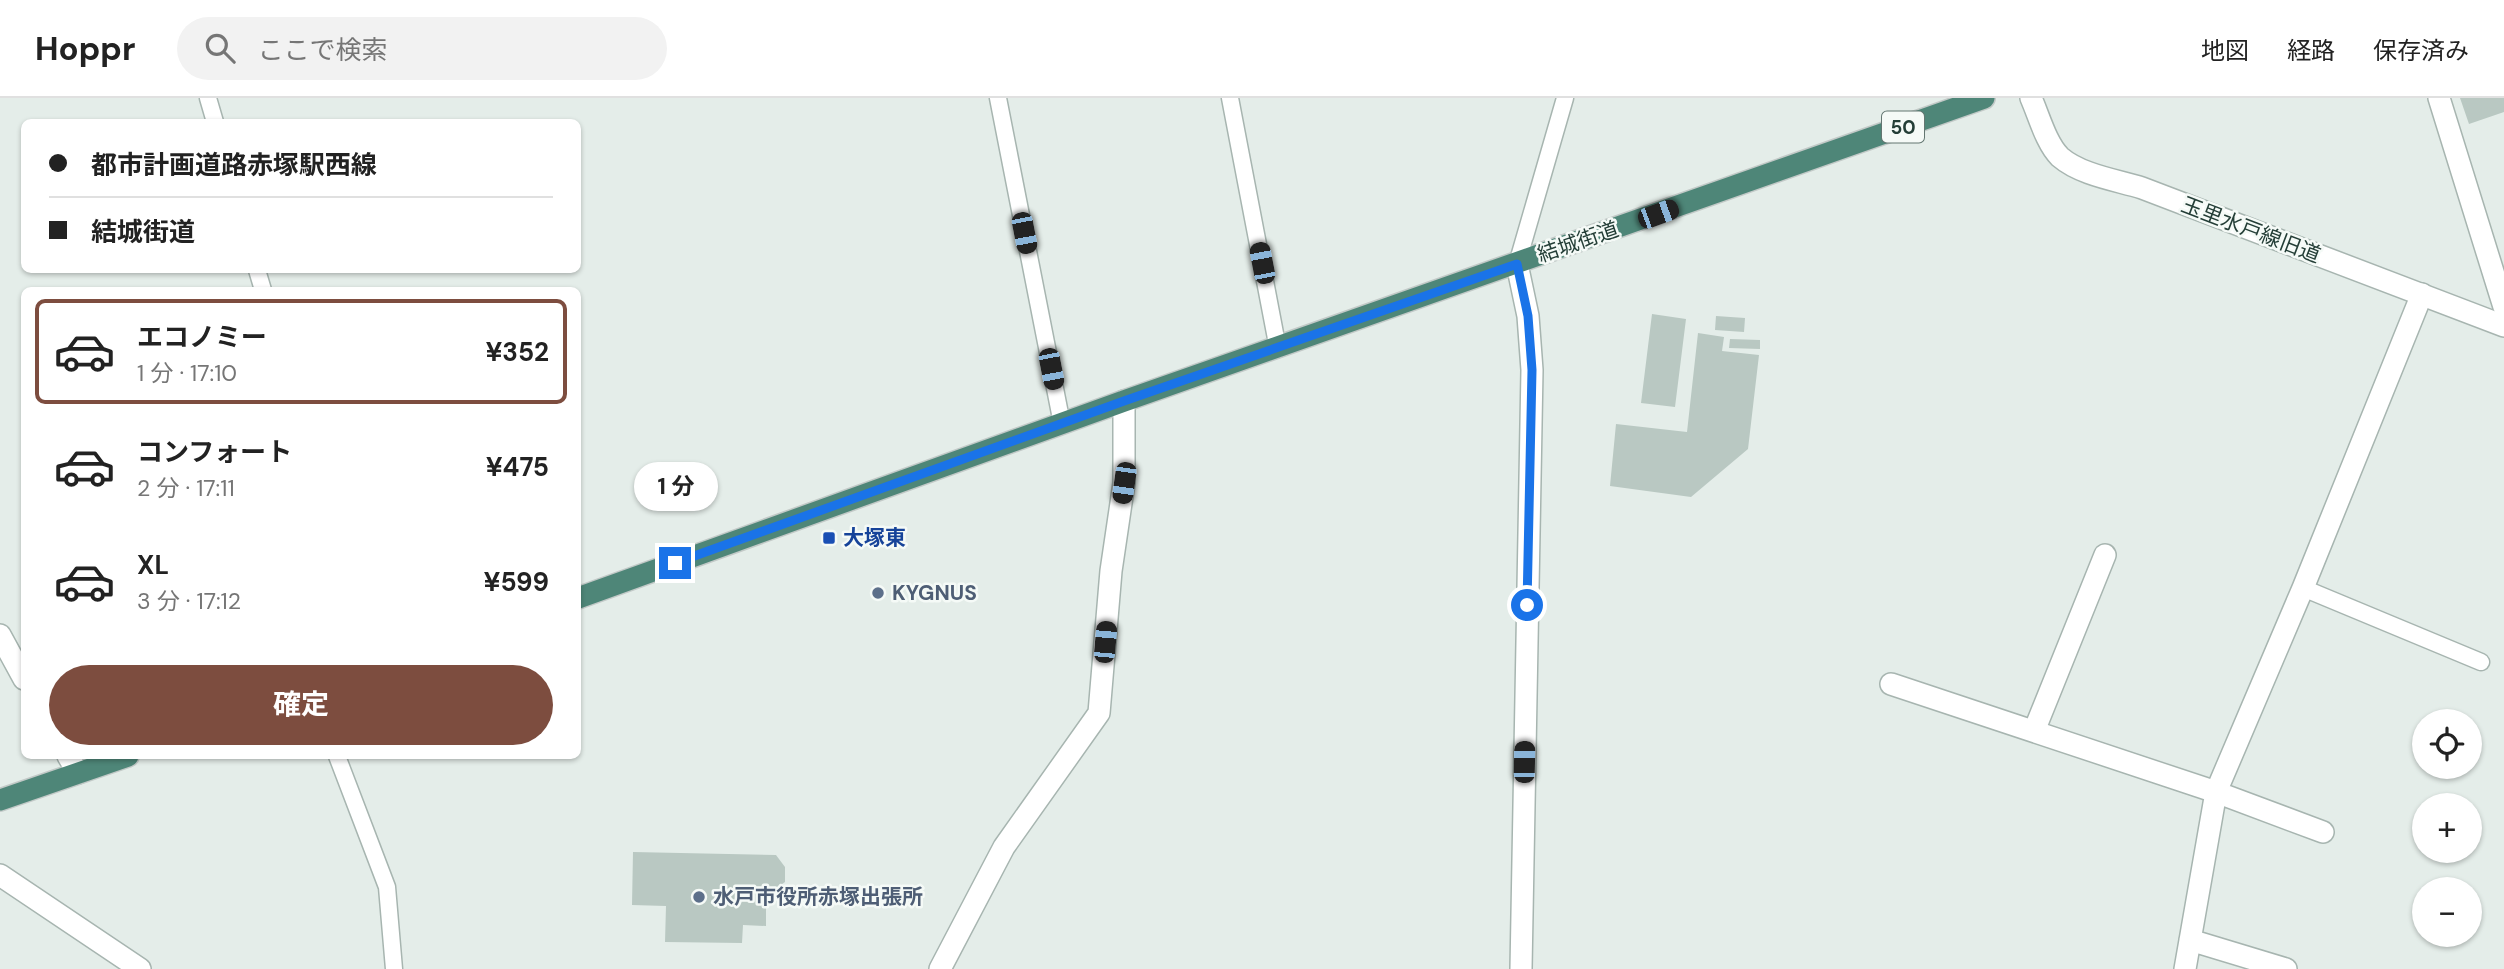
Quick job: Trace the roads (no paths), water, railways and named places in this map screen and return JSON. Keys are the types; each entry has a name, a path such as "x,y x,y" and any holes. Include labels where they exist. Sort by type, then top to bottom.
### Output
{"highway":[{"name":"結城街道","path":"581,597 1124,401 1278,349 1984,98"},
{"path":"0,800 73,765 110,759"}],"street":[{"name":"玉里水戸線旧道","path":"2031,98 2059,156 2082,170 2142,188 2504,326"},
{"path":"2439,98 2504,307"},
{"path":"1517,264 1528,316 1532,370 1521,969"},
{"path":"2185,969 2216,792 2422,294"},
{"path":"944,968 1004,847 1099,713 1111,571 1124,483 1124,401"},
{"path":"2034,731 2105,555"},
{"path":"0,635 21,674"},
{"path":"1891,684 2216,792 2323,832"},
{"path":"0,875 140,969"},
{"path":"2190,940 2286,969"}],"lane":[{"path":"208,98 214,119"},
{"path":"998,98 1062,424"},
{"path":"1230,98 1278,349"},
{"path":"1517,264 1565,98"},
{"path":"2302,588 2481,662"},
{"path":"338,759 387,887 394,969"}],"place":[{"name":"大塚東","path":"829,538"},
{"name":"KYGNUS","path":"878,593"},
{"name":"水戸市役所赤塚出張所","path":"699,897"}]}
